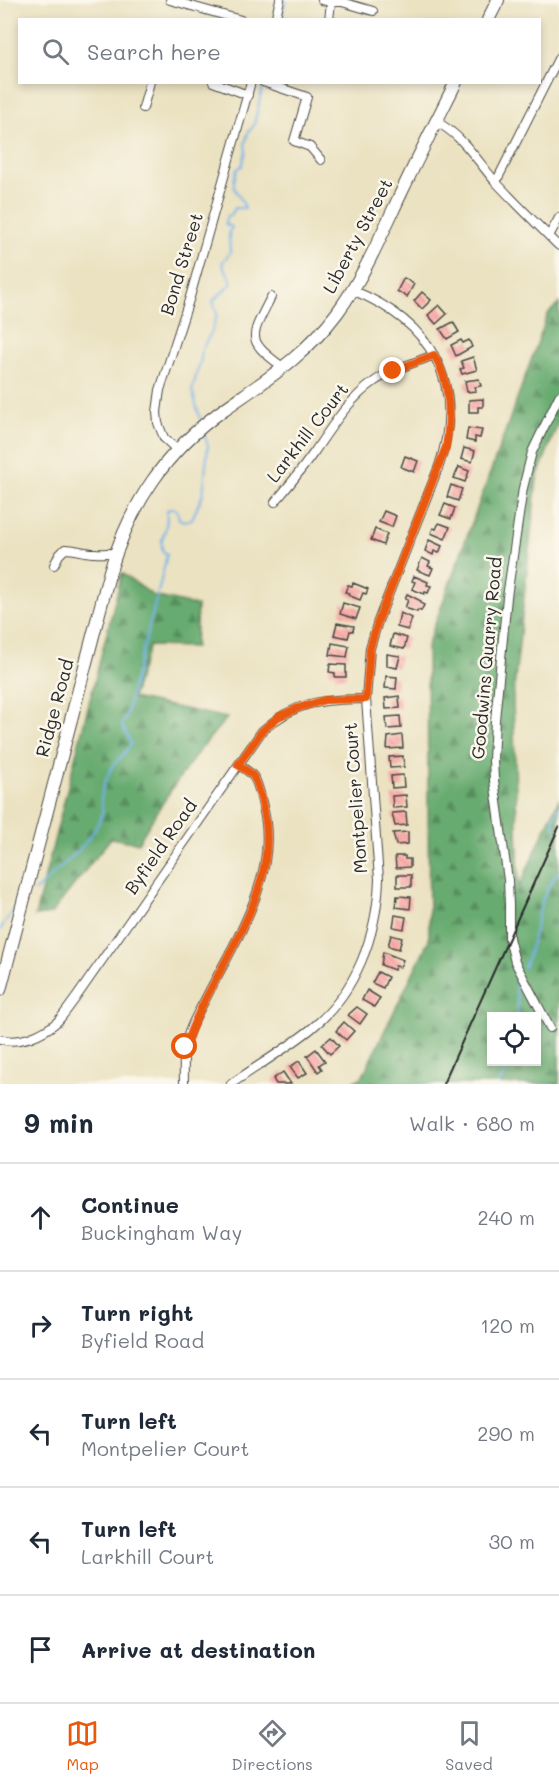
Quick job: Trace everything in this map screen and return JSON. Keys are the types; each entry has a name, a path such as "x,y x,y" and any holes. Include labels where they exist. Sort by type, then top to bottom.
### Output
{"highway":[{"path":"489,18 498,0"},
{"name":"Liberty Street","path":"177,450 223,411 284,368 337,314 373,253 455,84"},
{"name":"Ridge Road","path":"0,990 115,554 142,496 177,450"}],"street":[{"path":"170,0 234,18"},
{"path":"276,18 280,0"},
{"path":"329,18 327,1 342,2 373,11"},
{"path":"496,182 559,57"},
{"path":"142,108 149,84"},
{"path":"218,84 248,95"},
{"name":"Bond Street","path":"177,450 164,438 160,429 157,412 158,400 251,84"},
{"path":"269,84 307,97 294,141 310,147 321,160"},
{"path":"436,122 455,135 496,182 559,246"},
{"path":"549,236 559,218"},
{"name":"Montpelier Court","path":"231,1084 311,1029 342,996 364,958 378,898 379,879 366,699 370,648 378,621 446,447 449,417 445,382 439,364 418,333 400,316 382,304 352,290"},
{"path":"271,297 258,323 255,339 259,348 284,368"},
{"name":"Larkhill Court","path":"275,502 360,392 393,371 434,355"},
{"name":"Goodwins Quarry Road","path":"550,1028 514,962 508,938 508,880 494,780 494,749 507,597 523,488 532,452 559,396"},
{"path":"54,565 65,549 115,554"},
{"name":"Byfield Road","path":"0,1039 7,1041 37,1035 57,1022 82,990 262,731 278,717 298,708 325,700 366,699"},
{"path":"184,1084 185,1047 192,1026 247,919 260,885 265,860 268,838 260,794 254,777 238,765"}],"green space":[{"path":"559,303 559,421 537,478 513,699 519,887 559,799 559,1084 349,1084 362,1077 429,940 427,646 548,314"},
{"path":"122,573 154,596 197,606 195,647 149,646 132,698 227,718 179,778 138,843 111,838 51,914 35,916"}],"building":[{"path":"404,278 414,284 407,297 397,291"},
{"path":"422,292 431,300 422,309 414,301"},
{"path":"439,305 447,314 436,324 428,315"},
{"path":"453,322 459,332 447,339 440,329"},
{"path":"461,340 463,343 469,340 472,347 456,356 451,345"},
{"path":"473,357 477,370 462,374 460,369 464,368 461,361"},
{"path":"479,379 481,386 475,387 476,391 467,392 465,381"},
{"path":"483,399 483,407 478,407 478,412 469,412 469,400"},
{"path":"468,428 482,430 480,438 475,437 475,442 466,440"},
{"path":"464,448 475,451 472,462 461,459"},
{"path":"405,456 418,461 414,472 401,467"},
{"path":"459,467 469,471 465,482 454,478"},
{"path":"451,485 462,489 458,501 447,497"},
{"path":"445,504 455,508 451,519 440,515"},
{"path":"384,511 396,516 392,527 379,522"},
{"path":"439,523 450,527 445,539 431,533"},
{"path":"375,529 387,534 383,545 371,540"},
{"path":"429,540 442,546 439,553 434,551 433,555 425,551"},
{"path":"422,558 430,562 428,566 433,568 430,575 417,570"},
{"path":"414,576 428,582 427,585 431,586 428,593 424,594 412,589 415,582 412,581"},
{"path":"353,583 368,589 360,600 345,592 348,585 352,586"},
{"path":"407,594 421,601 420,603 424,605 421,611 405,608 408,600 405,599"},
{"path":"343,603 360,608 356,619 340,614"},
{"path":"400,613 412,618 408,630 397,627"},
{"path":"337,623 354,626 348,638 334,635"},
{"path":"393,634 407,638 404,649 390,646"},
{"path":"332,643 349,646 347,657 330,655"},
{"path":"387,654 400,656 397,668 387,666"},
{"path":"330,664 346,665 346,677 335,677 335,673 329,672"},
{"path":"386,676 397,677 396,689 385,688"},
{"path":"399,696 400,708 386,709 385,698"},
{"path":"400,716 401,728 387,729 386,717"},
{"path":"402,735 403,748 387,749 388,737"},
{"path":"403,756 404,767 390,768 389,757"},
{"path":"403,775 404,787 392,788 391,776"},
{"path":"406,795 407,807 393,808 392,796"},
{"path":"406,812 407,825 395,826 392,813"},
{"path":"408,832 408,844 396,845 393,833"},
{"path":"395,856 405,856 405,859 410,859 410,867 396,868"},
{"path":"397,875 411,875 411,887 397,887"},
{"path":"397,896 411,897 410,909 396,907"},
{"path":"395,915 406,917 404,929 393,927"},
{"path":"391,935 402,938 399,949 388,946"},
{"path":"383,952 403,960 400,967 395,966 394,970 381,965"},
{"path":"378,972 388,977 383,988 372,983"},
{"path":"367,990 380,998 374,1007 362,1000"},
{"path":"357,1007 367,1014 360,1024 348,1015"},
{"path":"344,1022 354,1031 346,1040 336,1031"},
{"path":"331,1037 339,1046 330,1054 322,1045"},
{"path":"316,1049 325,1061 319,1065 322,1069 318,1072 307,1056"},
{"path":"299,1061 307,1073 298,1078 290,1067"},
{"path":"283,1072 291,1084 276,1084 273,1079"}],"waterway":[{"path":"281,18 286,0"},
{"path":"200,419 192,390 202,349 212,331 217,314 213,301 232,283 222,263 230,253 229,232 232,228 225,223 227,216 231,215 235,208 245,208 234,188 234,181 237,169 242,166 246,151 245,144 248,133 254,125 263,85"},
{"path":"35,891 73,856 98,825 103,810 101,797 108,776 131,743 122,726 167,554 163,552 162,543 167,510 174,508 177,510 179,519 184,521 192,519 203,494 208,446 205,436"},
{"path":"555,828 553,818 559,807"},
{"path":"524,967 545,893 559,872"},
{"path":"0,930 15,910"},
{"path":"518,982 516,986 518,1012"},
{"path":"499,1084 506,1071 505,1066"}],"railway":[{"path":"443,1084 559,827"}],"route":[{"path":"185,1047 192,1026 247,919 260,885 265,860 268,838 260,794 254,777 238,765 262,731 278,717 325,700 366,699 370,648 378,621 446,447 448,401 445,382 434,355 393,371"}]}
